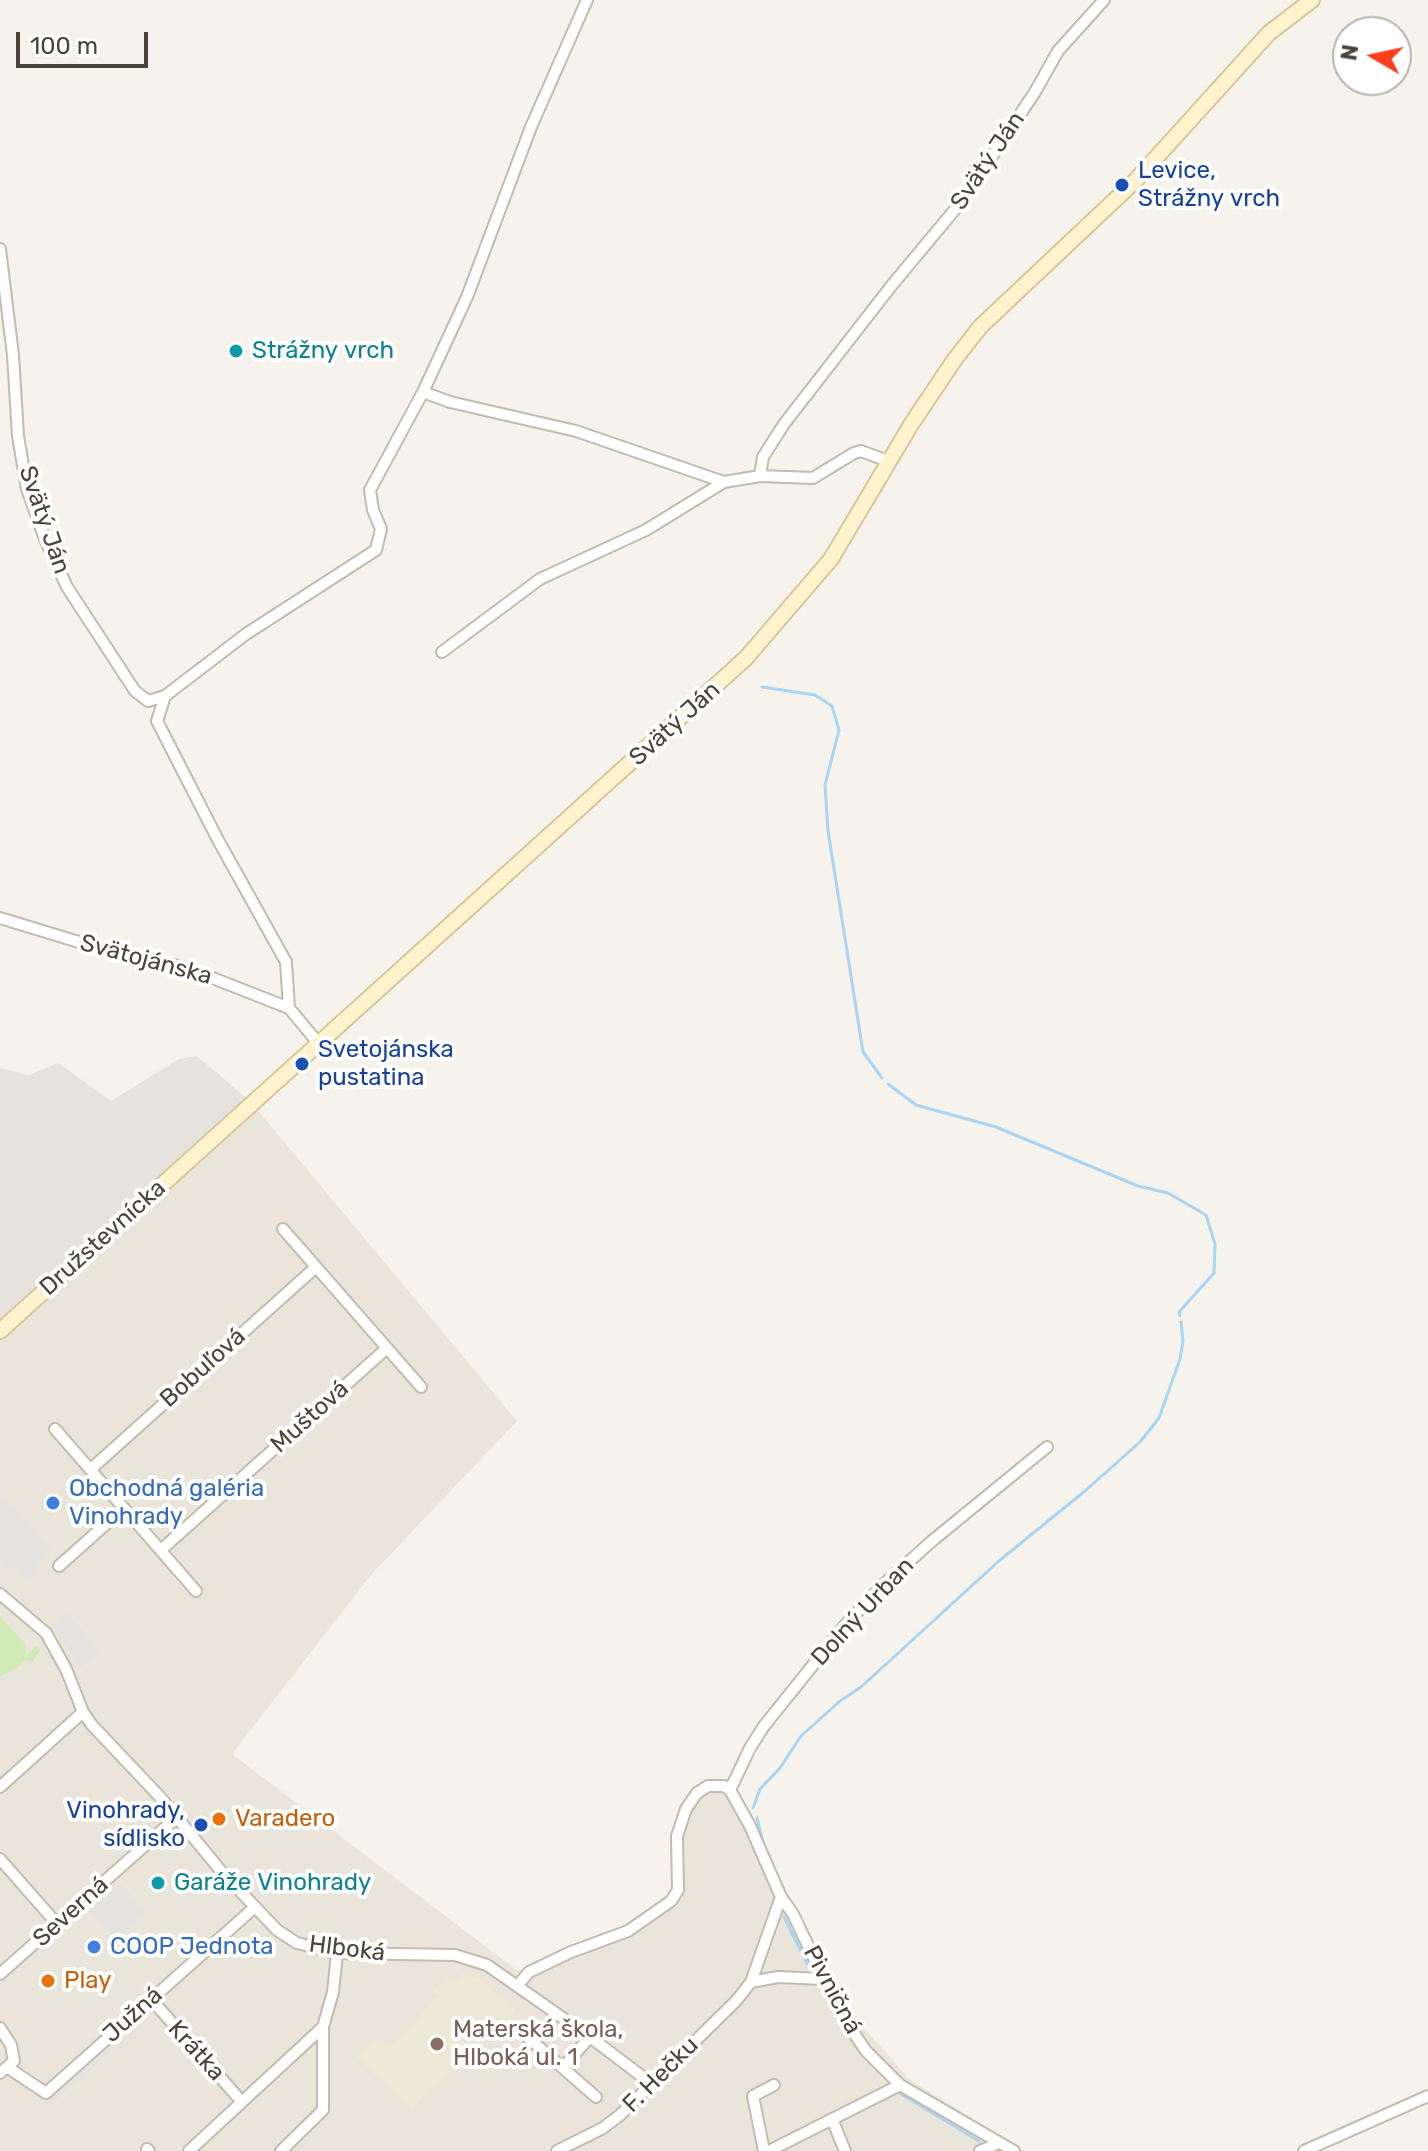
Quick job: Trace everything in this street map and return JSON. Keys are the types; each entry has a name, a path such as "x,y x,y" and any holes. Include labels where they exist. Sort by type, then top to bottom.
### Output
{"main road":[{"name":"Svätý Ján","path":"206,1145 746,658 831,559 938,383 981,326 1144,172 1269,33 1312,0"},
{"name":"Družstevnícka","path":"0,1331 206,1145"}],"street":[{"path":"319,1044 289,1008 286,962 157,721 165,696 246,634 376,550 381,529 373,510 370,490 423,392 467,297 531,127 587,0"},
{"name":"Svätý Ján","path":"760,476 763,457 784,424 962,201 1035,92 1058,51 1104,0"},
{"name":"Svätý Ján","path":"0,249 13,355 18,436 27,489 45,539 67,587 135,691 148,701 165,696"},
{"path":"423,392 450,402 576,431 724,482"},
{"path":"442,652 540,579 646,530 724,482 760,476 813,478 861,451 888,461"},
{"name":"Svätojánska","path":"0,918 92,946 187,968 289,1008"},
{"path":"283,1229 421,1387"},
{"name":"Bobuľová","path":"91,1469 316,1267"},
{"name":"Muštová","path":"161,1550 387,1348"},
{"path":"55,1429 196,1591"},
{"name":"Dolný Urban","path":"730,1790 764,1726 846,1624 932,1541 1047,1447"},
{"path":"59,1566 124,1508"},
{"name":"Hlboká","path":"0,1594 46,1633 66,1669 83,1712 177,1817 216,1866 277,1930 297,1943 337,1953 455,1955 487,1965 652,2084"},
{"path":"0,1787 83,1712"},
{"path":"518,1985 529,1972 628,1931 671,1901 678,1890 677,1836 681,1822 693,1798 708,1786 724,1786 730,1790 750,1826 781,1897"},
{"name":"Severná","path":"0,1974 177,1817"},
{"path":"0,1859 58,1925"},
{"name":"Pivničná","path":"781,1897 793,1914 839,2011 866,2051 900,2085 1014,2151"},
{"name":"F. Hečku","path":"557,2151 603,2128 620,2115 751,1982 781,1897"},
{"name":"Južná","path":"4,2070 46,2093 255,1907"},
{"path":"281,2151 323,2110 323,2027 333,1992 337,1953"},
{"path":"751,1982 778,1977 823,1979"},
{"name":"Krátka","path":"151,1999 242,2102"},
{"path":"189,2151 323,2027"},
{"path":"0,2028 14,2061 4,2070"},
{"path":"524,2034 596,2097"},
{"path":"563,2067 590,2037"},
{"path":"774,2085 753,2096 766,2151 900,2085"},
{"path":"1304,2151 1428,2096"},
{"path":"832,2119 845,2151"},
{"path":"980,2151 999,2143"}],"shaded area":[{"path":"197,1056 249,1100 0,1324 0,1068 29,1075 58,1063 111,1101 179,1059"},
{"path":"249,1100 517,1421 370,1576 232,1754 518,1971 624,1928 667,1901 673,1892 673,1848 690,1796 706,1782 723,1783 735,1791 850,2012 909,2079 1025,2151 0,2151 0,1324"},
{"path":"0,1493 51,1550 34,1565 38,1570 27,1581 14,1566 8,1570 0,1561"},
{"path":"68,1613 100,1652 81,1668 53,1625"},
{"path":"120,1883 146,1913 116,1940 89,1911"},
{"name":"Materská škola, Hlboká ul. 1","path":"462,1974 480,1978 516,2010 411,2109 357,2057 375,2038 377,2041 381,2038 392,2047 421,2017 418,2014 437,1997 432,1991 448,1976 454,1981"},
{"path":"169,2003 241,2084 237,2088 164,2008"},
{"path":"136,2019 140,2024 52,2104 47,2098"}],"green space":[{"path":"0,1617 24,1642 27,1656 36,1646 41,1649 32,1662 25,1660 0,1677"}],"waterway":[{"path":"762,687 815,695 832,706 839,730 825,785 828,831 863,1052 882,1078"},
{"path":"888,1084 916,1105 996,1127 1138,1186 1168,1193 1206,1215 1215,1244 1214,1273 1179,1312 1180,1316"},
{"path":"753,1808 760,1789 780,1768 801,1736 840,1701 861,1687 1000,1560 1140,1442 1159,1418 1180,1359 1183,1341 1181,1322"},
{"path":"757,1818 764,1846"},
{"path":"784,1917 809,1967"},
{"path":"901,2094 979,2141"}],"place":[{"name":"Levice, Strážny vrch","path":"1122,185"},
{"name":"Strážny vrch","path":"236,351"},
{"name":"Svetojánska pustatina","path":"302,1064"},
{"name":"Obchodná galéria Vinohrady","path":"53,1503"},
{"name":"Varadero","path":"219,1819"},
{"name":"Vinohrady, sídlisko","path":"201,1825"},
{"name":"Garáže Vinohrady","path":"158,1883"},
{"name":"COOP Jednota","path":"94,1947"},
{"name":"Play","path":"48,1981"},
{"name":"Materská škola, Hlboká ul. 1","path":"437,2044"}]}
